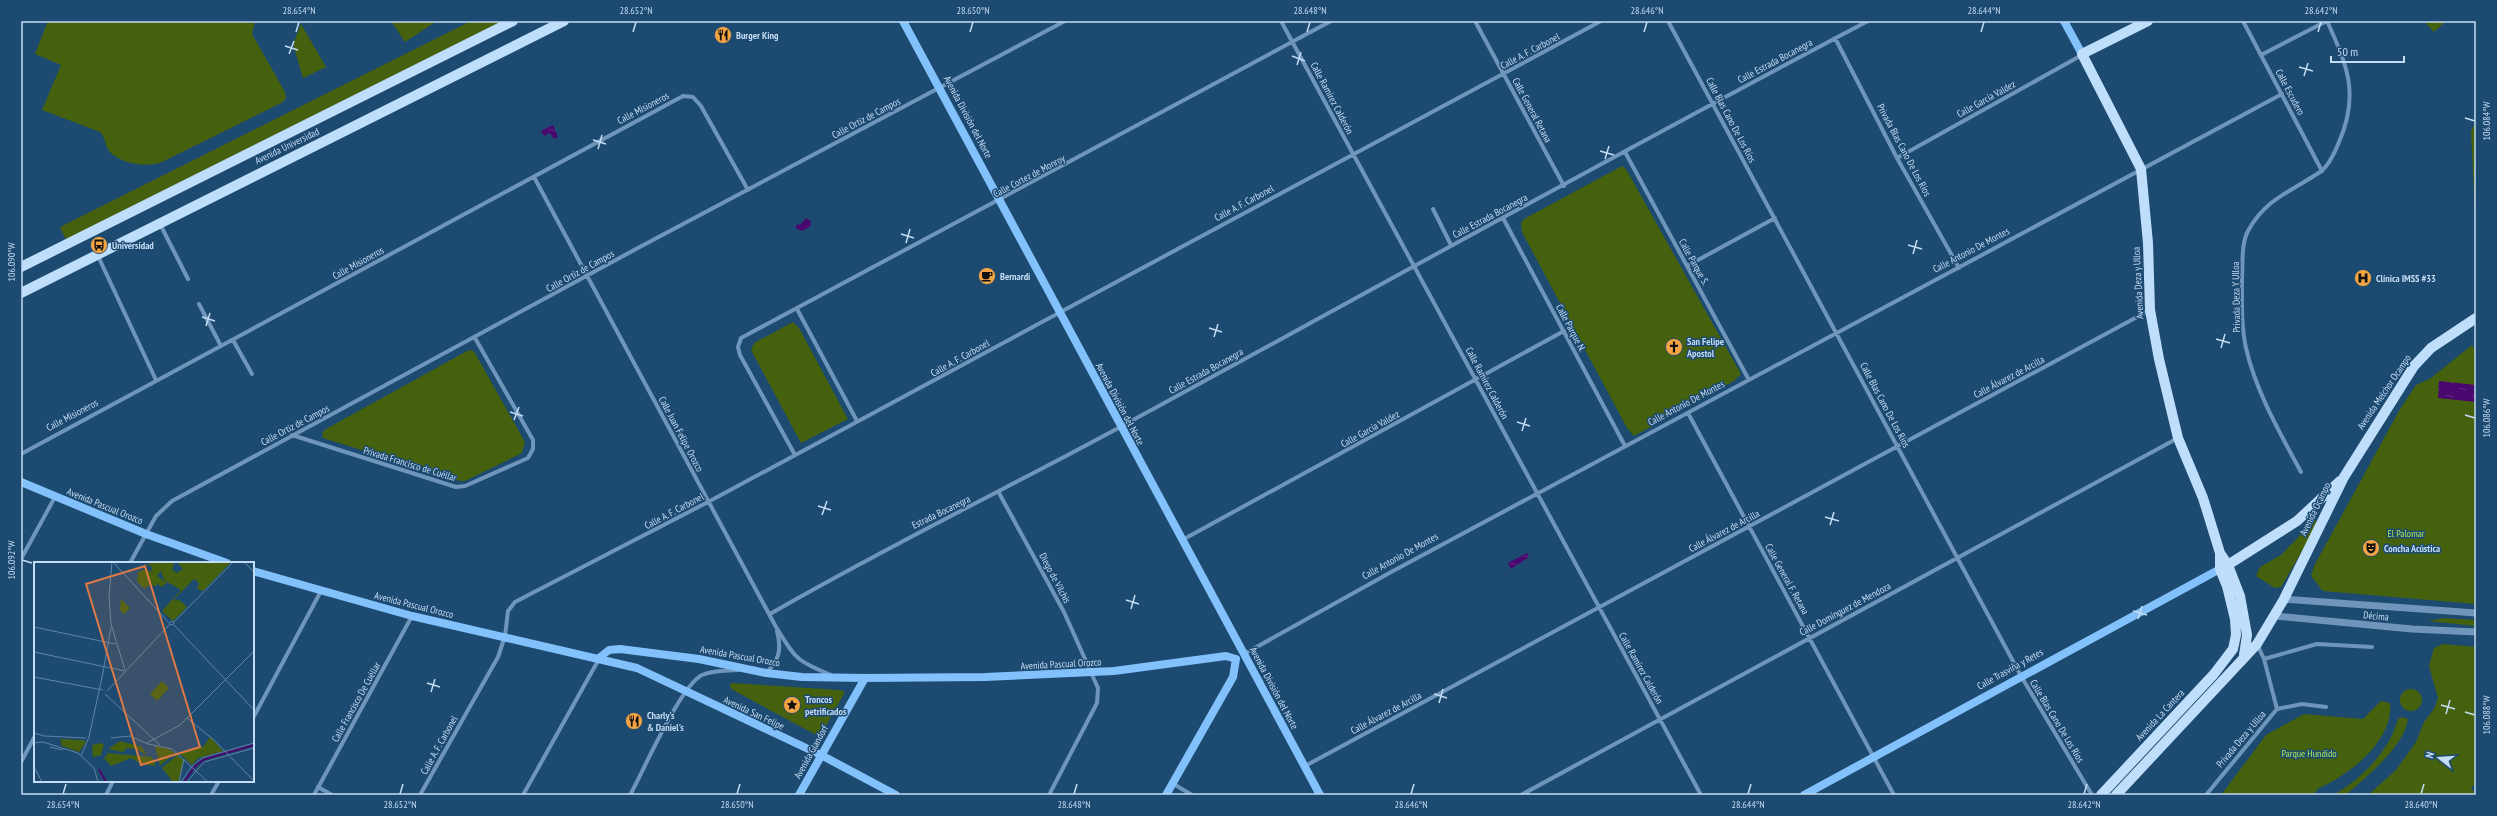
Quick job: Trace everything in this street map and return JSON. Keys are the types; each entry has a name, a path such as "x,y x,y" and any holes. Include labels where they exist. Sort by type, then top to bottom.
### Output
{"main road":[{"name":"Avenida Universidad","path":"21,267 513,21"},
{"name":"Avenida Universidad","path":"21,293 98,256 159,223 564,21"},
{"name":"Avenida División del Norte","path":"903,21 1001,200 1120,427 1184,539 1320,795"},
{"name":"Avenida Deza y Ulloa","path":"2064,21 2140,169 2148,244 2150,310 2168,401 2178,438 2203,498 2224,567 2235,619 2236,635 2233,649"},
{"path":"2082,54 2148,21"},
{"name":"Avenida Melchor Ocampo","path":"2344,477 2414,366 2431,348 2476,318"},
{"name":"Avenida Ocampo","path":"2224,567 2297,521 2344,477"},
{"name":"Avenida Ocampo","path":"2244,655 2256,644 2275,616 2344,477"},
{"name":"Avenida Pascual Orozco","path":"21,482 146,534 224,562"},
{"path":"2116,795 2222,682 2244,655 2246,645 2245,617 2238,589 2224,567"},
{"name":"Calle Trasviña y Retes","path":"1804,795 2224,567"},
{"name":"Avenida Pascual Orozco","path":"254,571 412,616 599,658 608,650 620,649 698,659 766,673 837,678 985,677 1091,673 1226,656 1236,659"},
{"name":"Avenida La Cantera","path":"2102,795 2214,674 2233,649"},
{"name":"Calle Antonio De Montes","path":"1236,659 1244,654"},
{"name":"Avenida San Felipe","path":"599,658 637,668 821,755 896,795"},
{"path":"1166,795 1232,677 1236,659"},
{"name":"Avenida Glandorf","path":"799,795 865,678"}],"street":[{"name":"Calle Ortiz de Campos","path":"131,562 146,534 166,505 292,435 1064,21"},
{"name":"Calle Ramírez Calderón","path":"1281,21 1476,378 1700,795"},
{"name":"Calle Cortez de Monroy","path":"795,455 740,356 738,347 741,338 1001,200 1331,21"},
{"name":"Calle General Retana","path":"1475,21 1564,186"},
{"name":"Calle A. F. Carbonel","path":"420,795 498,657 505,636 508,611 515,602 708,502 1602,21"},
{"name":"Calle Blas Cano De Los Ríos","path":"1668,21 1959,557 2021,676 2092,795"},
{"name":"Calle Estrada Bocanegra","path":"1120,427 1451,245 1564,186 1713,103 1868,21"},
{"name":"Calle Escudero","path":"2243,21 2322,171"},
{"path":"2261,55 2327,21 2345,60 2350,76 2351,100 2343,134 2335,152 2322,171"},
{"name":"Privada Blas Cano De Los Ríos","path":"1836,38 1897,158 1958,268"},
{"name":"Calle García Valdez","path":"1897,158 2082,54"},
{"name":"Calle Antonio De Montes","path":"1244,654 1625,446 2282,94"},
{"name":"Calle Misioneros","path":"21,454 683,96 693,97 701,106 748,190"},
{"name":"Calle Parque S.","path":"1625,152 1749,380"},
{"name":"Privada Deza Y Ulloa","path":"2301,472 2270,413 2246,348 2242,317 2243,255 2248,232 2268,203 2322,171"},
{"name":"Calle Juan Felipe Orozco","path":"534,177 776,627 801,662 837,678"},
{"path":"1433,209 1451,245"},
{"name":"Calle Parque N.","path":"1503,218 1625,446"},
{"path":"1686,266 1775,218"},
{"path":"159,223 188,279"},
{"path":"98,256 156,380"},
{"path":"199,304 221,346"},
{"path":"797,309 857,421"},
{"name":"Calle Álvarez de Arcilla","path":"1305,766 2150,310"},
{"name":"Calle García Valdez","path":"1184,539 1564,331"},
{"name":"Privada Francisco de Cuéllar","path":"292,435 456,487 465,486 528,458 533,449 533,440 475,338"},
{"path":"233,340 252,374"},
{"name":"Calle General F. Retana","path":"1688,413 1875,757 1894,795"},
{"name":"Estrada Bocanegra","path":"770,614 871,556 999,493 1120,427"},
{"name":"Calle Domínguez de Mendoza","path":"1520,795 2178,438"},
{"name":"Diego de VIlchis","path":"999,493 1064,612 1098,688 1097,703 1049,795"},
{"path":"21,559 55,496"},
{"path":"254,716 321,591"},
{"name":"Décima","path":"2284,599 2476,613"},
{"name":"Calle Francisco De Cuéllar","path":"314,795 412,616"},
{"name":"Décima","path":"2275,616 2412,629 2476,632"},
{"path":"766,673 780,654 776,627"},
{"name":"Privada Deza y Ulloa","path":"2206,795 2277,709 2264,659 2256,644"},
{"path":"2264,659 2317,644 2372,647"},
{"path":"523,795 599,658"},
{"path":"631,795 685,691 696,679 708,673 747,669"},
{"path":"2277,709 2302,704 2326,707"},
{"path":"21,762 34,738"},
{"path":"106,795 112,782"},
{"path":"211,795 218,782"},
{"path":"1172,783 1192,795"},
{"path":"318,787 332,795"}],"green space":[{"path":"48,21 255,21 252,34 285,92 286,98 283,102 162,162 142,165 127,162 109,151 100,132 42,110 61,65 35,54"},
{"path":"391,21 437,21 405,42"},
{"path":"471,21 503,21 66,240 60,227"},
{"path":"2424,21 2446,21 2434,32"},
{"path":"301,24 326,67 303,78 293,44"},
{"path":"2476,121 2476,237 2471,131"},
{"path":"1622,166 1626,169 1741,374 1734,381 1634,436 1627,428 1522,232 1521,223 1524,219"},
{"path":"793,322 799,328 848,419 801,443 751,350 754,343"},
{"name":"El Palomar","path":"2472,345 2476,353 2476,604 2323,591 2311,576 2314,566 2400,409 2416,385 2431,378"},
{"path":"472,350 525,442 522,453 465,481 460,481 323,438 322,433 326,429 467,351"},
{"path":"2315,520 2318,522 2315,529 2281,587 2275,588 2256,576 2260,567 2281,555"},
{"path":"2444,618 2476,620 2476,626 2428,621"},
{"path":"2443,644 2476,647 2476,783 2471,788 2476,795 2368,795 2396,770 2416,742 2424,722 2434,709 2438,698 2429,666 2434,648"},
{"path":"731,683 840,690 845,692 821,735 818,736 733,690 730,687"},
{"path":"2411,689 2419,692 2422,700 2419,708 2411,711 2403,708 2400,700 2403,692"},
{"name":"Parque Hundido","path":"2381,701 2390,703 2389,717 2385,731 2377,743 2355,766 2317,789 2316,792 2311,795 2221,795 2266,735 2304,714 2363,719"},
{"name":"Parque Hundido","path":"2402,717 2408,719 2405,730 2392,751 2346,795 2333,795 2344,789 2364,773 2373,763 2388,742 2398,719"}],"water":[{"path":"553,125 558,137 554,139 550,133 544,136 541,131"},
{"path":"806,218 811,221 810,227 802,231 796,228 796,225 801,224"},
{"path":"2439,381 2476,385 2476,402 2438,398"},
{"path":"1527,553 1529,557 1511,569 1508,563"}],"place":[{"name":"Burger King","path":"723,35"},
{"name":"Universidad","path":"99,245"},
{"name":"Bernardi","path":"987,276"},
{"name":"Clínica IMSS #33","path":"2363,278"},
{"name":"San Felipe Apostol","path":"1674,347"},
{"name":"Concha Acústica","path":"2371,548"},
{"name":"Troncos petrificados","path":"792,705"},
{"name":"Charly's & Daniel's","path":"634,721"}]}
